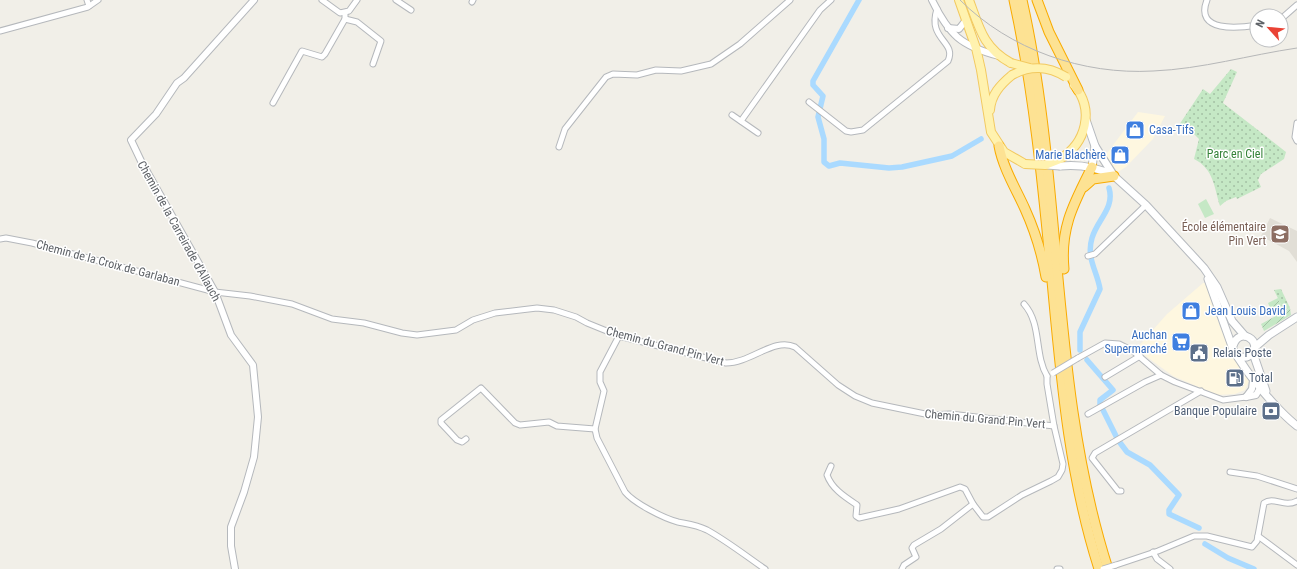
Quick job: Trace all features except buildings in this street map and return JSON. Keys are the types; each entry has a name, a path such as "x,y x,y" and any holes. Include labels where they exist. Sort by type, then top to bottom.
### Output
{"highway":[{"path":"1014,0 1032,52 1055,236 1069,375 1079,452 1112,567"},
{"path":"1022,0 1025,33 1023,48 1033,110 1065,418 1071,453 1099,569"},
{"path":"1037,0 1068,74 1078,90"},
{"path":"998,146 1002,159 1040,246 1058,345"},
{"path":"1069,375 1064,238 1069,215 1092,167"},
{"path":"1078,195 1093,179 1114,176"}],"main road":[{"path":"960,0 976,48 991,132 998,146 1011,158 1025,164 1045,165 1060,162 1092,167 1114,176"},
{"path":"969,0 979,30 986,42 999,56 1011,63 1068,74"},
{"path":"989,117 990,105 995,93 1002,83 1012,75 1031,68"},
{"path":"1060,162 1077,145 1083,133 1086,120 1086,110 1078,90"},
{"path":"1086,120 1095,146 1114,176 1146,205 1204,268 1216,286 1232,321 1247,337 1254,350 1262,386 1270,398 1297,426"},
{"path":"1092,167 1095,146"},
{"path":"1204,268 1234,352 1240,356 1246,357 1269,335 1297,317"},
{"path":"1233,346 1237,339 1269,335"},
{"path":"1240,356 1243,365 1253,380 1262,386"}],"street":[{"path":"87,0 89,6"},
{"path":"0,31 89,6 98,0"},
{"name":"Chemin de la Carreirade d'Allauch","path":"235,569 231,546 231,527 244,492 254,457 258,417 253,365 231,335 215,292 141,162 131,140 156,114 177,83 184,78 254,0"},
{"path":"322,0 340,13 349,11 357,0"},
{"path":"396,0 411,10"},
{"path":"559,147 565,129 606,77 614,74 637,75 656,70 685,71 711,64 740,44 790,0"},
{"path":"741,121 820,10 831,0"},
{"path":"932,0 954,36 976,48 999,56"},
{"path":"1207,0 1205,11 1208,19 1215,25 1229,28 1249,25"},
{"path":"1289,12 1297,5"},
{"path":"809,102 846,130 851,132 863,130 944,65 950,54 950,49 935,29 934,19 937,9"},
{"path":"273,103 302,51 322,57 345,19 345,13"},
{"path":"948,28 959,29 965,16"},
{"path":"345,19 357,22 381,41 373,64"},
{"path":"732,115 758,133"},
{"path":"1297,123 1297,141"},
{"path":"1090,256 1146,205"},
{"name":"Chemin de la Croix de Garlaban","path":"0,239 6,238 32,243 215,292"},
{"name":"Chemin du Grand Pin Vert","path":"215,292 250,296 285,303 332,319 364,322 402,333 417,335 456,330 473,320 495,313 537,308 554,310 576,317 619,336 726,363 734,363 755,356 777,344 789,344 796,347 838,385 855,396 872,403 930,415 950,414 1054,426"},
{"path":"831,466 827,475 829,481 839,492 856,505 856,516 859,518 899,509 960,487 965,489 973,504 982,516 986,518 1022,495 1058,477 1062,470 1063,464 1054,426 1047,384 1048,376 1040,354 1034,317 1024,304"},
{"path":"619,336 600,372 600,382 604,391 595,429 597,438 629,497 671,519 692,524 707,530 765,569"},
{"path":"1048,376 1105,343 1111,342 1126,346 1140,356 1161,375 1223,400 1256,395 1262,386"},
{"path":"1105,377 1140,356"},
{"path":"1088,414 1145,382 1161,375"},
{"path":"1246,397 1252,389 1253,380"},
{"path":"466,439 462,442 457,440 441,423 441,420 481,388 515,423 520,425 549,422 557,426 595,429"},
{"path":"1121,491 1116,488 1092,458 1095,453 1201,391"},
{"path":"1230,472 1257,476 1297,489"},
{"path":"1103,569 1194,536 1207,536 1252,547 1257,541 1264,503 1271,501 1287,505 1297,501"},
{"path":"902,569 904,565 916,557 912,548 914,545 941,529 973,504"},
{"path":"1258,536 1297,565"},
{"path":"1153,552 1157,559 1170,569"}],"shaded area":[{"path":"1138,112 1165,116 1153,139 1126,167 1118,172 1104,157"},
{"name":"École élémentaire Pin Vert","path":"1270,218 1297,231 1297,262 1289,251 1261,236"},
{"path":"1203,283 1206,283 1220,327 1249,381 1245,390 1235,394 1217,395 1173,376 1136,349 1167,314"}],"green space":[{"name":"Parc en Ciel","path":"1231,69 1237,72 1223,103 1286,152 1284,159 1261,174 1258,180 1261,187 1237,199 1236,197 1226,201 1220,206 1209,173 1201,163 1194,159 1199,139 1190,130 1179,125 1203,89 1210,94"},
{"path":"1206,199 1214,214 1205,218 1198,204"},
{"path":"1281,289 1290,308 1284,311 1274,290"},
{"path":"1278,298 1284,312 1290,308 1291,315 1264,331 1261,324 1274,317 1268,303"}],"waterway":[{"path":"859,0 813,81 813,85 823,96 818,117 824,139 824,162 829,166 840,163 889,168 902,167 952,156 981,139"},
{"path":"1080,350 1080,332 1100,289 1091,258 1090,245 1094,232 1108,208 1110,202 1109,188"},
{"path":"1087,360 1113,390 1100,400 1100,405"},
{"path":"1102,408 1117,438"},
{"path":"1118,440 1127,452 1150,465 1179,495 1169,510 1169,514 1199,528"},
{"path":"1205,544 1228,558 1254,569"}],"tram line":[{"path":"960,0 980,18 1001,33 1025,45 1049,56 1100,69 1127,71 1171,70 1207,65 1297,48"}],"place":[{"name":"Casa-Tifs","path":"1135,130"},
{"name":"Marie Blachère","path":"1120,155"},
{"name":"École élémentaire Pin Vert","path":"1280,234"},
{"name":"Jean Louis David","path":"1191,311"},
{"name":"Auchan Supermarché","path":"1181,342"},
{"name":"Relais Poste","path":"1199,353"},
{"name":"Total","path":"1235,378"},
{"name":"Banque Populaire","path":"1271,411"}]}
